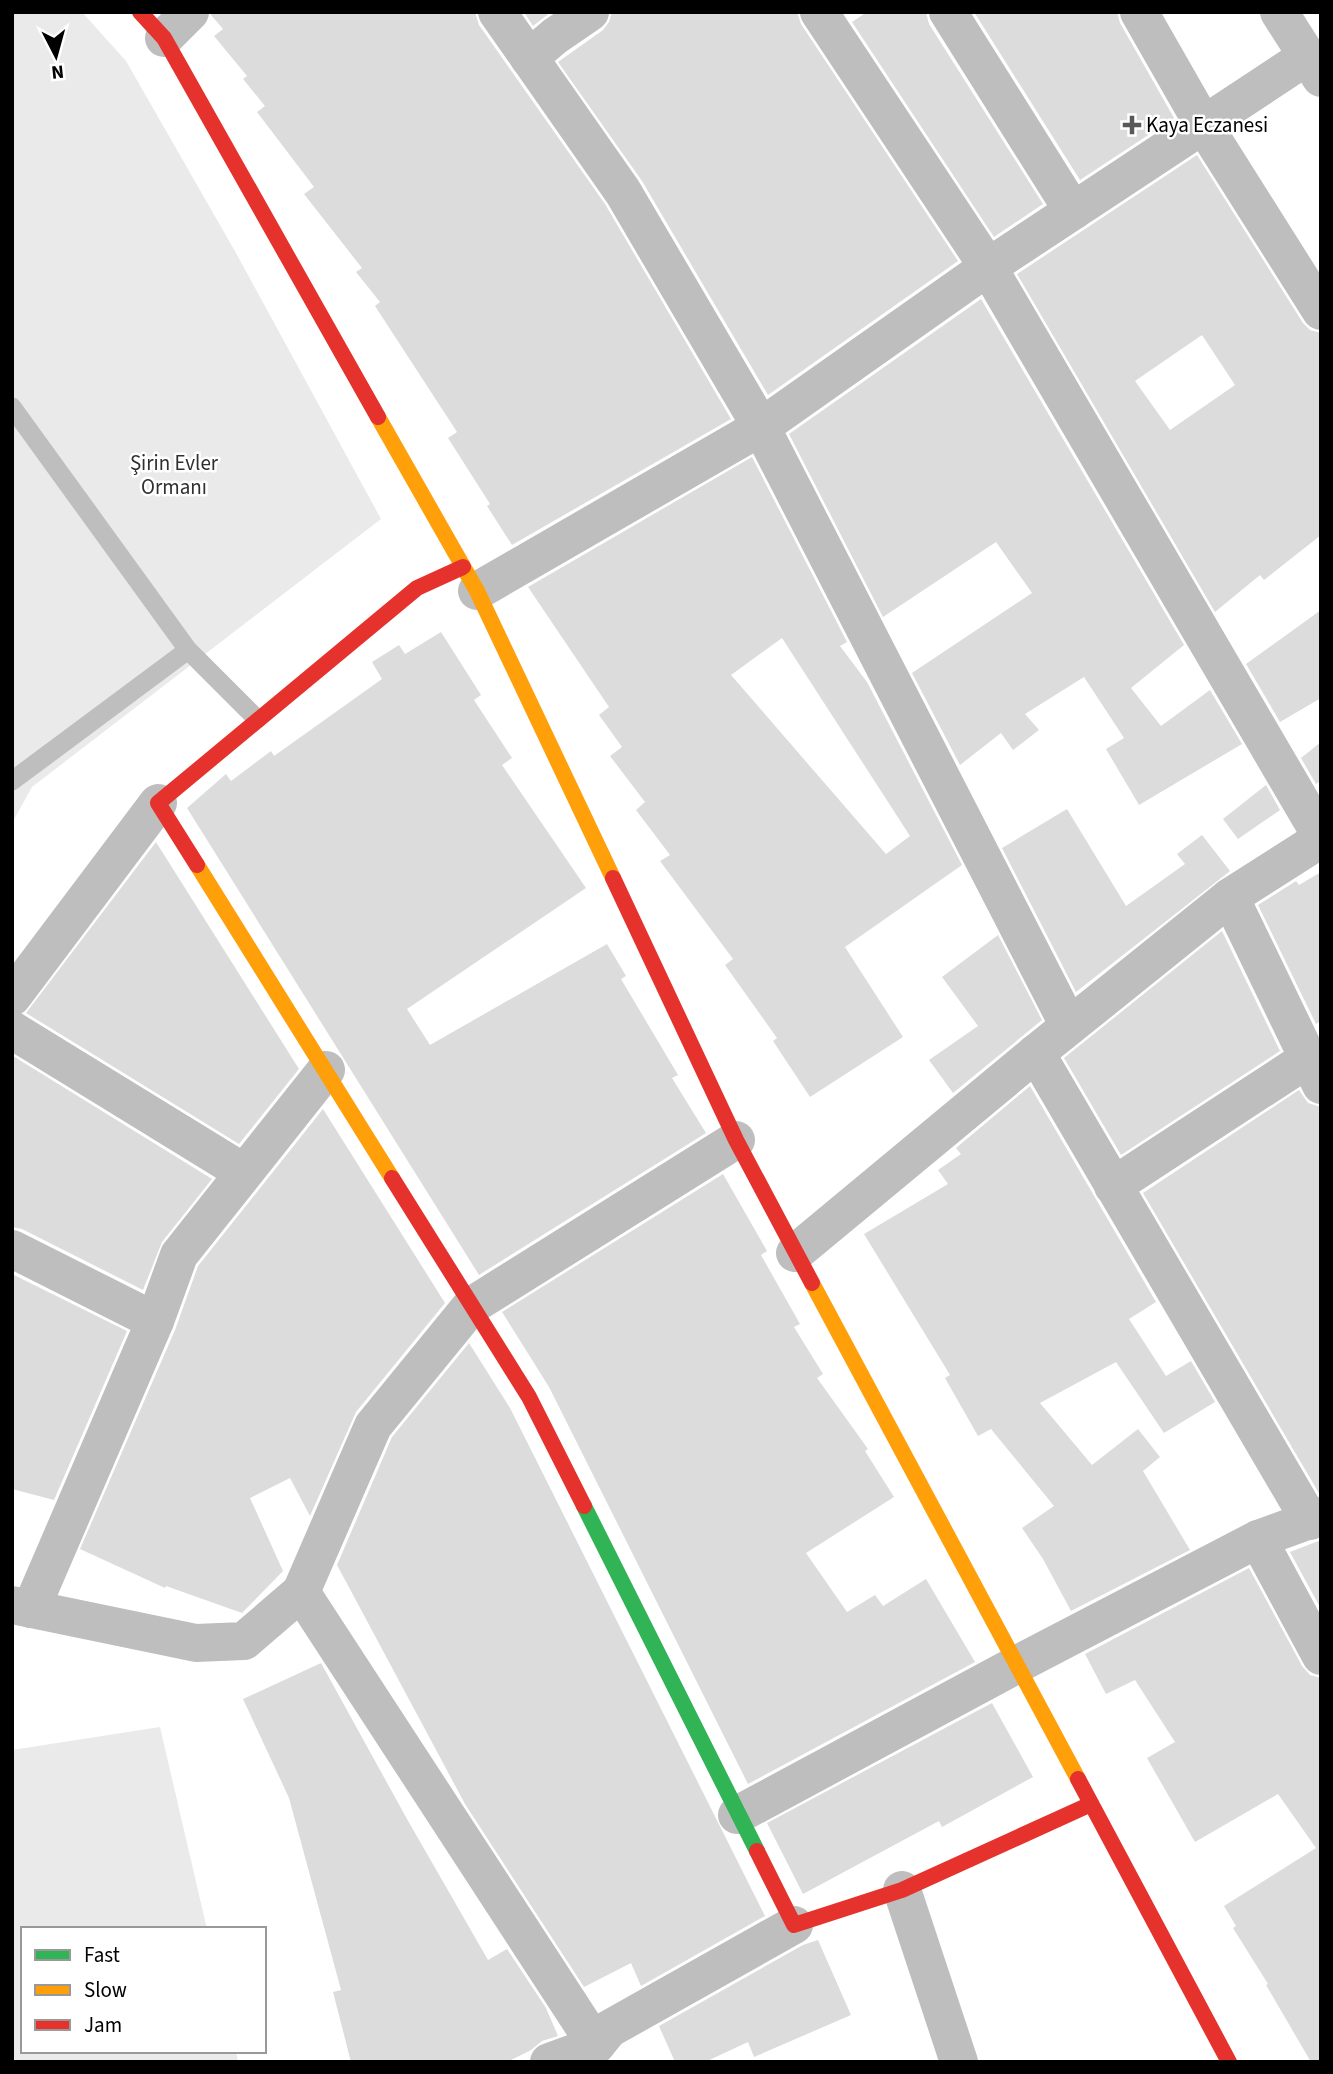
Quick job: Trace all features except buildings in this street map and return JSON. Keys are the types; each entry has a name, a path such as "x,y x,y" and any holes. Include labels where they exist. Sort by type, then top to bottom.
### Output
{"street":[{"path":"497,12 623,192 761,427 1069,1027"},
{"path":"529,58 590,12"},
{"path":"794,1253 1230,897 1321,838 988,267 819,12"},
{"path":"948,12 1073,211"},
{"path":"1139,12 1203,124 1321,311"},
{"path":"12,997 158,803 359,634 417,589 470,579 761,427 988,267 1203,124 1313,67 1279,12"},
{"path":"165,21 470,579 736,1140 794,1253 1229,2062"},
{"path":"158,803 529,1397 794,1925"},
{"path":"1113,1186 1315,1071 1230,897"},
{"path":"12,1030 243,1172"},
{"path":"737,1815 1258,1539 1315,1519 1113,1186 1036,1053"},
{"path":"326,1070 179,1255 155,1321 21,1607 196,1643 244,1641 301,1592 373,1426 471,1306 736,1140"},
{"path":"12,1249 155,1321"},
{"path":"1258,1539 1321,1656"},
{"path":"301,1592 609,2045"},
{"path":"549,2062 609,2045 794,1925 902,1890 1091,1804"},
{"path":"902,1890 959,2062"}],"lane":[{"path":"12,407 188,650 257,719"},
{"path":"12,781 188,650"}],"green space":[{"name":"Şirin Evler Ormanı","path":"12,12 82,12 126,61 236,253 381,519 32,787 12,823"},
{"path":"160,1727 207,1927 21,1927 21,2053 236,2053 238,2062 12,2062 12,1750"}],"traffic: fast":[{"path":"584,1506 757,1851"}],"traffic: slow":[{"path":"378,417 477,591 613,878"},
{"path":"197,865 392,1178"},
{"path":"812,1283 1078,1779"}],"traffic: jam":[{"path":"140,12 164,38 378,417"},
{"path":"197,865 158,803 417,588 463,567"},
{"path":"613,878 736,1140 812,1283"},
{"path":"392,1178 529,1397 584,1506"},
{"path":"1078,1779 1229,2062"},
{"path":"757,1851 794,1925 902,1890 1091,1804"}],"place":[{"name":"Kaya Eczanesi","path":"1132,125"}]}
